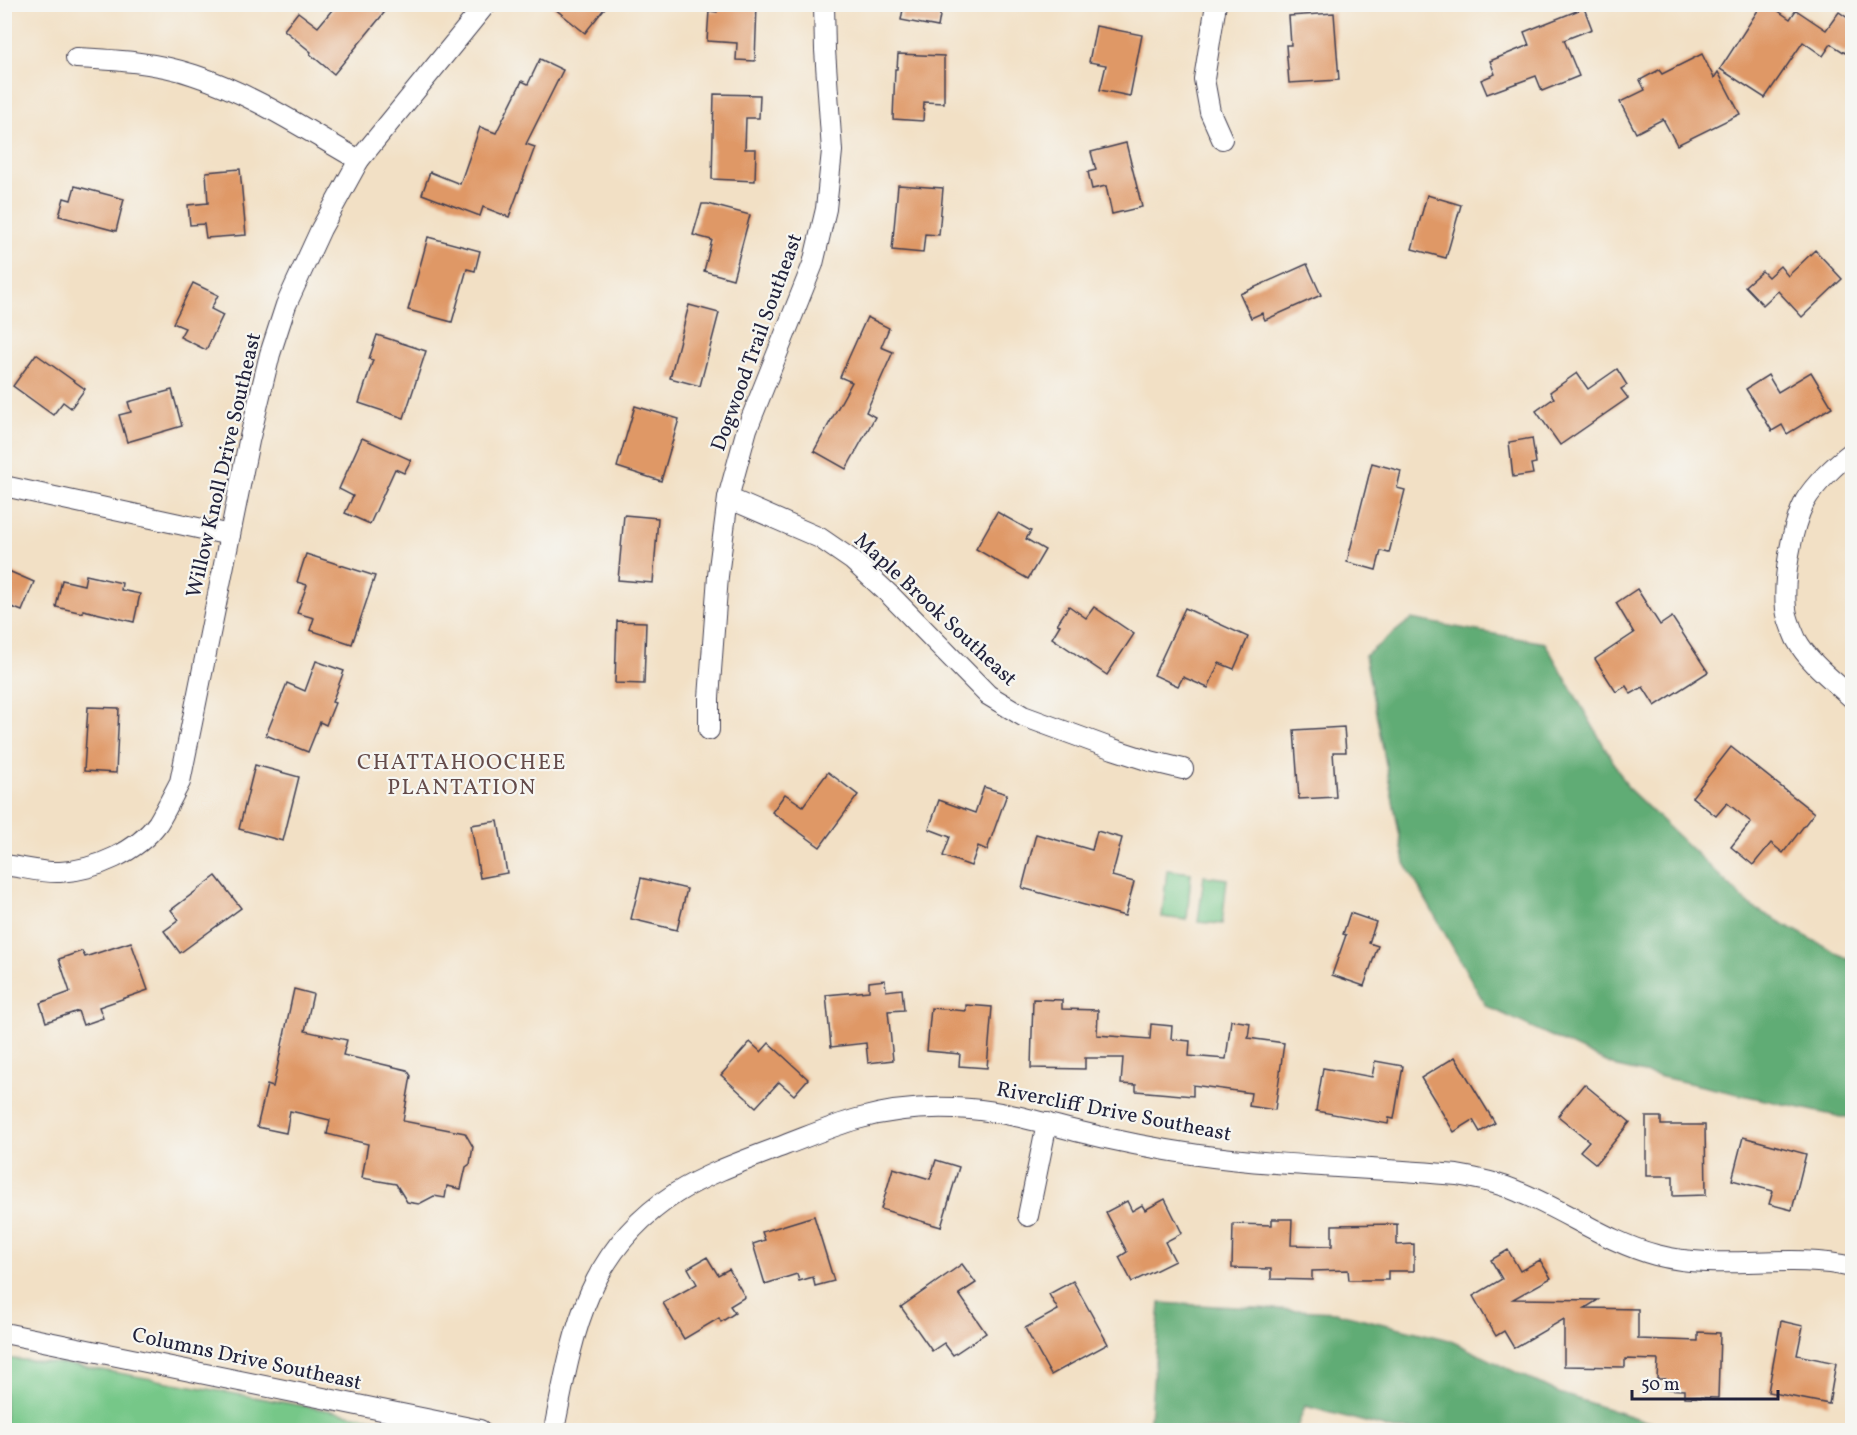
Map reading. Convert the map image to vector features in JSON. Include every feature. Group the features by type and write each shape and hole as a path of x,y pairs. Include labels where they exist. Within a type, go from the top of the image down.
{"street":[{"name":"Willow Knoll Drive Southeast","path":"4,865 59,873 101,864 124,852 157,824 180,782 254,421 270,354 286,305 321,229 358,160 486,4"},
{"name":"Dogwood Trail Southeast","path":"709,730 709,698 718,576 728,498 747,429 813,264 826,209 832,151 824,4"},
{"path":"1216,4 1204,79 1210,112 1222,139"},
{"path":"76,58 160,65 195,75 271,109 358,160"},
{"path":"1852,452 1824,478 1805,500 1789,553 1786,583 1786,610 1797,641 1808,657 1852,698"},
{"path":"4,486 230,535"},
{"name":"Maple Brook Southeast","path":"728,498 820,538 852,560 891,596 988,695 1023,716 1122,752 1184,769"},
{"name":"Rivercliff Drive Southeast","path":"554,1431 571,1344 592,1288 612,1254 628,1234 659,1205 709,1176 858,1118 880,1114 931,1108 993,1111 1124,1142 1200,1155 1429,1172 1478,1179 1520,1192 1611,1239 1659,1256 1707,1262 1818,1261 1852,1267"},
{"path":"1028,1216 1047,1123"},
{"name":"Columns Drive Southeast","path":"4,1333 480,1431"}],"green space":[{"path":"1411,619 1545,643 1629,789 1752,907 1852,961 1852,1117 1841,1117 1617,1067 1486,1006 1405,863 1365,656"},
{"path":"1167,870 1191,873 1187,920 1162,917"},
{"path":"1204,876 1227,879 1222,924 1198,922"},
{"path":"1160,1303 1335,1312 1449,1340 1559,1393 1673,1430 1395,1430 1305,1406 1296,1430 1149,1430"},
{"path":"4,1358 73,1365 439,1430 5,1430"}],"building":[{"path":"337,4 375,4 384,13 334,74 284,30 298,12 318,27"},
{"path":"549,4 608,4 585,33"},
{"path":"718,4 757,4 755,61 736,60 737,43 707,41 709,11 717,12"},
{"path":"904,4 942,4 938,27 901,20"},
{"path":"1762,4 1768,4 1790,19 1796,10 1826,30 1839,12 1852,21 1852,42 1845,53 1831,44 1823,56 1803,42 1765,98 1720,69"},
{"path":"1584,8 1592,29 1564,40 1579,76 1542,91 1536,76 1487,94 1481,80 1495,74 1490,61 1529,45 1524,32"},
{"path":"1334,13 1339,80 1289,83 1286,45 1291,45 1289,16"},
{"path":"1096,26 1142,35 1130,96 1100,90 1106,65 1089,62"},
{"path":"898,54 944,56 944,103 924,102 923,121 893,119 895,69 897,69"},
{"path":"1702,54 1714,78 1718,72 1740,114 1677,145 1663,119 1636,133 1620,102 1645,90 1640,80 1659,70 1662,74"},
{"path":"540,59 563,70 526,144 535,147 509,217 483,207 480,216 422,194 430,172 460,184 480,127 496,133 522,81 528,84"},
{"path":"714,94 760,95 759,118 746,118 745,149 756,149 755,181 712,179"},
{"path":"1126,143 1142,207 1112,214 1106,186 1092,189 1088,172 1096,170 1091,152"},
{"path":"240,169 246,235 206,238 204,224 190,225 188,205 208,203 206,172"},
{"path":"898,185 943,188 939,235 925,234 923,253 892,250"},
{"path":"75,186 124,199 116,231 59,216 64,198 71,200"},
{"path":"1427,195 1461,205 1446,258 1412,249"},
{"path":"702,204 750,215 733,279 704,271 712,240 693,235"},
{"path":"428,237 480,251 475,271 467,269 452,322 408,310"},
{"path":"1815,250 1842,279 1802,317 1778,291 1763,305 1745,286 1762,271 1768,277 1780,266 1788,276"},
{"path":"1307,264 1321,295 1265,320 1262,313 1251,318 1240,294"},
{"path":"193,283 218,295 211,309 223,315 206,350 180,337 185,328 173,323"},
{"path":"689,305 719,313 700,386 670,378"},
{"path":"867,317 889,328 881,347 893,352 866,412 875,417 846,469 814,451 852,382 840,377"},
{"path":"377,335 426,351 404,418 359,403 373,360 369,359"},
{"path":"36,354 85,389 71,408 63,402 53,415 13,386"},
{"path":"1617,369 1627,385 1621,389 1628,398 1560,445 1536,411 1554,398 1550,392 1577,373 1588,389"},
{"path":"1811,372 1832,407 1787,434 1782,425 1772,431 1746,389 1768,375 1778,392"},
{"path":"172,390 182,426 127,442 119,415 131,412 128,402"},
{"path":"635,406 679,419 661,481 617,467"},
{"path":"362,438 411,460 404,473 395,469 370,524 345,513 353,496 339,489"},
{"path":"1532,438 1536,463 1531,464 1533,474 1513,477 1509,442"},
{"path":"1372,463 1401,471 1397,488 1405,490 1389,553 1381,551 1376,570 1347,562"},
{"path":"997,512 1031,531 1026,539 1045,550 1028,579 976,549"},
{"path":"624,515 658,518 653,583 618,580"},
{"path":"306,554 375,576 352,644 310,630 314,618 297,613 307,585 297,582"},
{"path":"4,569 34,582 22,611 4,604"},
{"path":"86,575 122,583 121,590 140,594 134,622 83,610 83,613 56,607 62,580 84,585"},
{"path":"1637,589 1660,625 1672,617 1708,672 1655,706 1643,687 1631,694 1626,686 1616,692 1595,659 1634,633 1616,603"},
{"path":"1069,606 1086,618 1094,607 1134,634 1107,675 1052,638 1060,625 1057,624"},
{"path":"1185,608 1248,637 1234,669 1219,663 1208,688 1183,677 1178,686 1154,675"},
{"path":"617,621 646,622 644,684 615,683"},
{"path":"316,661 344,671 326,725 320,722 308,752 266,735 287,683 305,691"},
{"path":"88,707 119,708 116,773 84,771"},
{"path":"1344,727 1346,752 1333,752 1336,797 1299,799 1294,730"},
{"path":"1731,747 1814,813 1783,853 1771,843 1753,865 1731,847 1751,822 1727,803 1716,816 1692,797"},
{"path":"255,765 299,777 283,841 239,829"},
{"path":"828,772 858,795 820,847 772,812 785,794 803,806"},
{"path":"984,787 1007,794 987,850 978,846 971,866 943,856 950,837 929,829 939,800 975,813"},
{"path":"498,821 507,873 480,878 471,825"},
{"path":"1097,831 1122,838 1112,876 1134,882 1125,916 1022,888 1036,834 1092,850"},
{"path":"216,876 241,908 180,953 164,931 179,920 171,910"},
{"path":"641,878 687,889 677,930 631,919"},
{"path":"1350,913 1376,922 1369,943 1378,946 1364,986 1332,975 1346,935 1343,934"},
{"path":"131,942 148,990 99,1007 103,1018 83,1025 78,1011 46,1022 40,1003 70,992 59,959 82,951 85,957"},
{"path":"885,980 886,991 902,989 904,1010 888,1011 893,1060 868,1063 866,1043 831,1047 826,995 869,991 869,982"},
{"path":"294,989 313,994 305,1031 347,1040 343,1055 407,1070 411,1076 403,1121 465,1133 473,1147 461,1189 447,1186 445,1198 434,1196 419,1204 407,1202 396,1184 362,1178 368,1144 327,1134 330,1120 290,1111 286,1133 257,1127 267,1085 273,1087"},
{"path":"1033,999 1062,1000 1062,1009 1098,1010 1097,1035 1150,1039 1151,1024 1172,1026 1171,1039 1190,1041 1189,1056 1226,1059 1231,1020 1250,1023 1248,1038 1284,1043 1275,1110 1249,1106 1251,1093 1193,1085 1193,1096 1136,1091 1136,1085 1121,1084 1123,1058 1085,1058 1085,1069 1031,1068"},
{"path":"966,1005 992,1007 987,1068 959,1066 960,1054 927,1051 931,1008 966,1011"},
{"path":"750,1042 761,1052 769,1043 808,1079 794,1095 779,1082 756,1107 721,1075"},
{"path":"1455,1057 1495,1123 1480,1132 1473,1120 1454,1132 1421,1078"},
{"path":"1375,1061 1403,1066 1394,1119 1389,1118 1388,1124 1316,1111 1323,1068 1372,1077"},
{"path":"1584,1084 1630,1122 1596,1164 1580,1151 1589,1141 1558,1116"},
{"path":"1646,1117 1661,1117 1661,1125 1705,1125 1706,1195 1673,1196 1673,1176 1646,1176"},
{"path":"1743,1137 1806,1154 1792,1210 1769,1204 1773,1191 1732,1180"},
{"path":"936,1160 959,1167 941,1227 881,1209 893,1168 930,1179"},
{"path":"1165,1199 1182,1233 1165,1242 1175,1261 1132,1282 1119,1257 1127,1252 1106,1212 1127,1201 1132,1211 1142,1205 1145,1210"},
{"path":"814,1216 834,1281 815,1286 813,1277 799,1281 797,1274 765,1284 753,1244 765,1240 762,1232"},
{"path":"1272,1219 1292,1219 1291,1245 1332,1246 1332,1225 1397,1224 1397,1245 1414,1244 1414,1271 1388,1271 1388,1280 1349,1280 1348,1270 1312,1271 1312,1280 1271,1279 1271,1269 1232,1268 1233,1224 1272,1225"},
{"path":"1508,1250 1520,1271 1540,1260 1551,1278 1513,1299 1598,1300 1585,1308 1638,1309 1638,1339 1698,1341 1698,1332 1720,1333 1718,1398 1684,1397 1684,1390 1666,1389 1666,1379 1657,1379 1658,1360 1625,1359 1625,1367 1564,1366 1564,1319 1514,1348 1504,1331 1496,1336 1473,1296 1502,1279 1491,1260"},
{"path":"707,1257 718,1275 729,1269 745,1297 730,1306 735,1313 721,1322 719,1318 684,1339 663,1303 697,1284 688,1268"},
{"path":"962,1264 976,1283 959,1294 986,1333 953,1355 944,1343 932,1351 901,1307"},
{"path":"1073,1281 1108,1344 1051,1375 1025,1328 1058,1310 1049,1294"},
{"path":"1781,1321 1803,1326 1797,1355 1836,1363 1829,1404 1768,1392"}],"district":[{"name":"CHATTAHOOCHEE PLANTATION","path":"462,774"}]}
